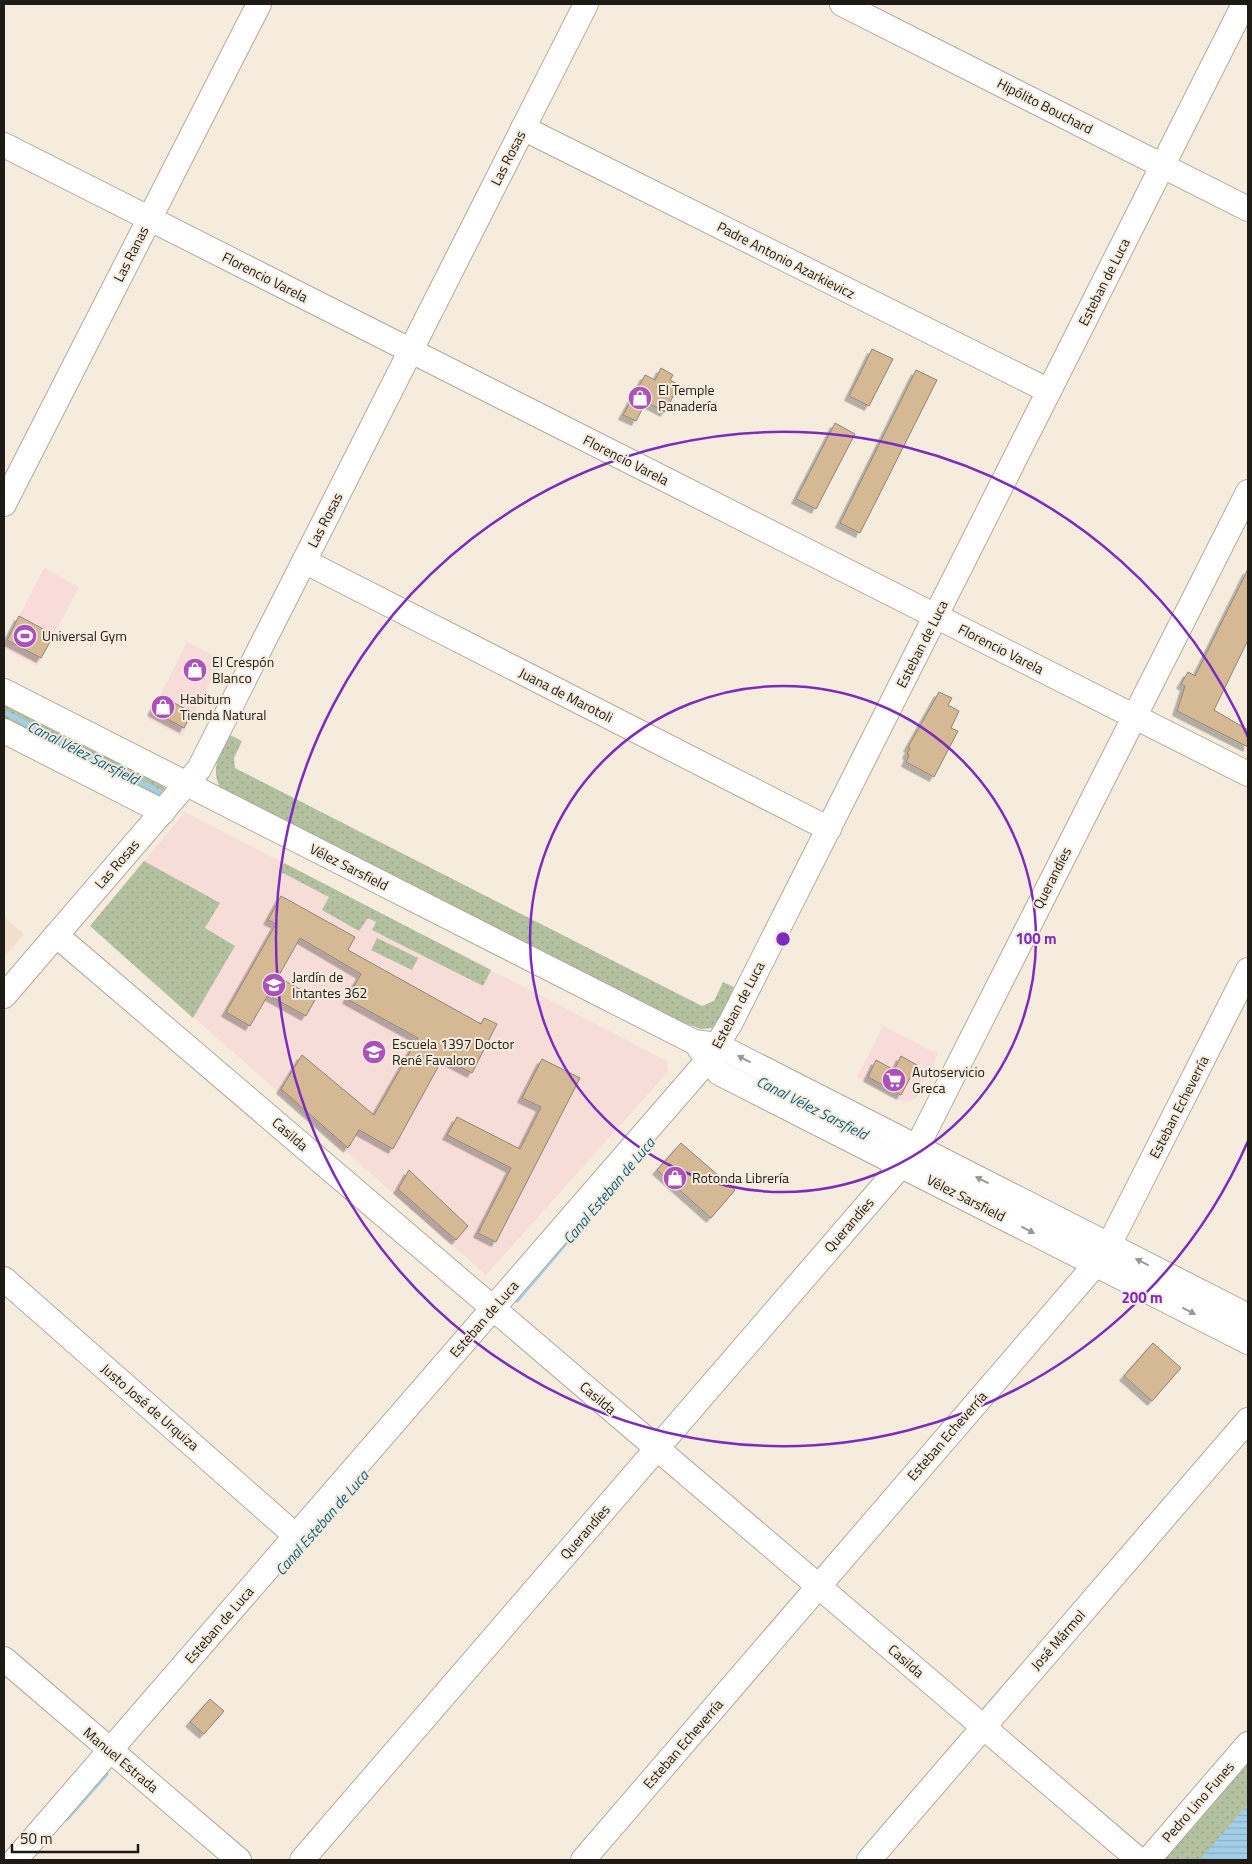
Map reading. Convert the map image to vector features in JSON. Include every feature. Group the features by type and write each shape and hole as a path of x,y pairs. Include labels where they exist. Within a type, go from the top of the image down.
{"street":[{"name":"Las Ranas","path":"4,504 259,4"},
{"name":"Las Rosas","path":"4,996 199,769 586,4"},
{"name":"Hipólito Bouchard","path":"842,4 1248,209"},
{"name":"Esteban de Luca","path":"15,1860 492,1310 706,1049 731,1022 1244,4"},
{"name":"Padre Antonio Azarkievicz","path":"523,128 1049,391"},
{"name":"Florencio Varela","path":"4,145 1248,774"},
{"name":"Querandíes","path":"302,1860 917,1147 1133,716 1248,492"},
{"name":"Juana de Marotoli","path":"304,561 829,829"},
{"name":"Vélez Sarsfield","path":"4,691 706,1049 917,1147 1102,1254 1248,1342"},
{"path":"4,731 163,812"},
{"name":"Casilda","path":"56,935 492,1310 657,1448 1139,1860"},
{"name":"Esteban Echeverría","path":"583,1860 1102,1254 1248,970"},
{"name":"Vélez Sarsfield","path":"706,1049 719,1072 901,1165 1248,1316"},
{"name":"Justo José de Urquiza","path":"4,1278 296,1536"},
{"name":"José Mármol","path":"869,1860 1248,1420"},
{"name":"Manuel Estrada","path":"4,1660 239,1860"},
{"name":"Pedro Lino Funes","path":"1148,1860 1248,1744"}],"shaded area":[{"path":"44,568 79,587 37,666 4,648 4,646"},
{"path":"187,642 222,660 182,737 148,719"},
{"path":"185,812 667,1061 668,1072 486,1275 90,926"},
{"path":"4,917 24,934 7,954 4,951"},
{"path":"883,1026 938,1054 915,1099 904,1102 857,1077"}],"green space":[{"path":"4,702 161,783 166,790 163,799 4,726"},
{"path":"230,735 242,741 234,758 235,768 702,1006 714,1001 723,982 734,987 719,1020 712,1028 701,1029 684,1023 220,788 216,767"},
{"path":"144,861 220,903 205,928 235,946 193,1018 90,926"},
{"path":"284,863 491,970 483,986 372,930 376,922 368,918 359,931 322,910 329,897 279,871"},
{"path":"377,938 418,958 412,970 371,950"},
{"path":"1248,1744 1248,1860 1148,1860"}],"water":[{"path":"1248,1804 1248,1860 1200,1860"}],"building":[{"path":"872,349 893,359 869,406 849,396"},
{"path":"661,368 673,375 670,380 679,385 665,412 646,402 636,421 623,415 645,375 655,380"},
{"path":"916,370 937,380 860,533 840,523"},
{"path":"835,423 855,434 816,509 796,499"},
{"path":"1248,569 1248,640 1214,710 1248,730 1248,747 1177,711 1185,686 1181,684 1188,672 1195,676"},
{"path":"19,616 54,635 41,658 7,640"},
{"path":"939,692 952,698 948,705 959,711 951,728 958,731 934,777 906,762 910,748 908,747"},
{"path":"160,696 192,712 184,728 152,711"},
{"path":"281,896 355,937 348,950 481,1024 484,1018 497,1024 472,1073 443,1058 393,1149 359,1130 348,1148 281,1089 302,1055 374,1115 418,1038 347,999 361,974 300,938 278,977 316,998 306,1016 268,995 250,1026 226,1012 276,924 268,920"},
{"path":"901,1056 917,1065 901,1095 868,1077 876,1060 894,1070"},
{"path":"542,1059 580,1078 496,1242 478,1233 511,1168 447,1135 457,1117 520,1149 541,1107 522,1098"},
{"path":"681,1143 735,1190 711,1218 657,1170"},
{"path":"409,1170 468,1226 456,1240 398,1189"},
{"path":"1153,1343 1181,1368 1152,1401 1124,1376"},
{"path":"210,1699 224,1711 204,1734 190,1722"}],"waterway":[{"name":"Canal Vélez Sarsfield","path":"4,712 163,794"},
{"name":"Canal Esteban de Luca","path":"517,1300 567,1241"},
{"name":"Canal Esteban de Luca","path":"66,1819 106,1774"}],"place":[{"name":"El Temple Panadería","path":"640,398"},
{"name":"Universal Gym","path":"25,636"},
{"name":"El Crespón Blanco","path":"195,670"},
{"name":"Habitum Tienda Natural","path":"163,707"},
{"name":"Jardín de Intantes 362","path":"274,985"},
{"name":"Escuela 1397 Doctor René Favaloro","path":"374,1052"},
{"name":"Autoservicio Greca","path":"894,1080"},
{"name":"Rotonda Librería","path":"675,1178"}]}
